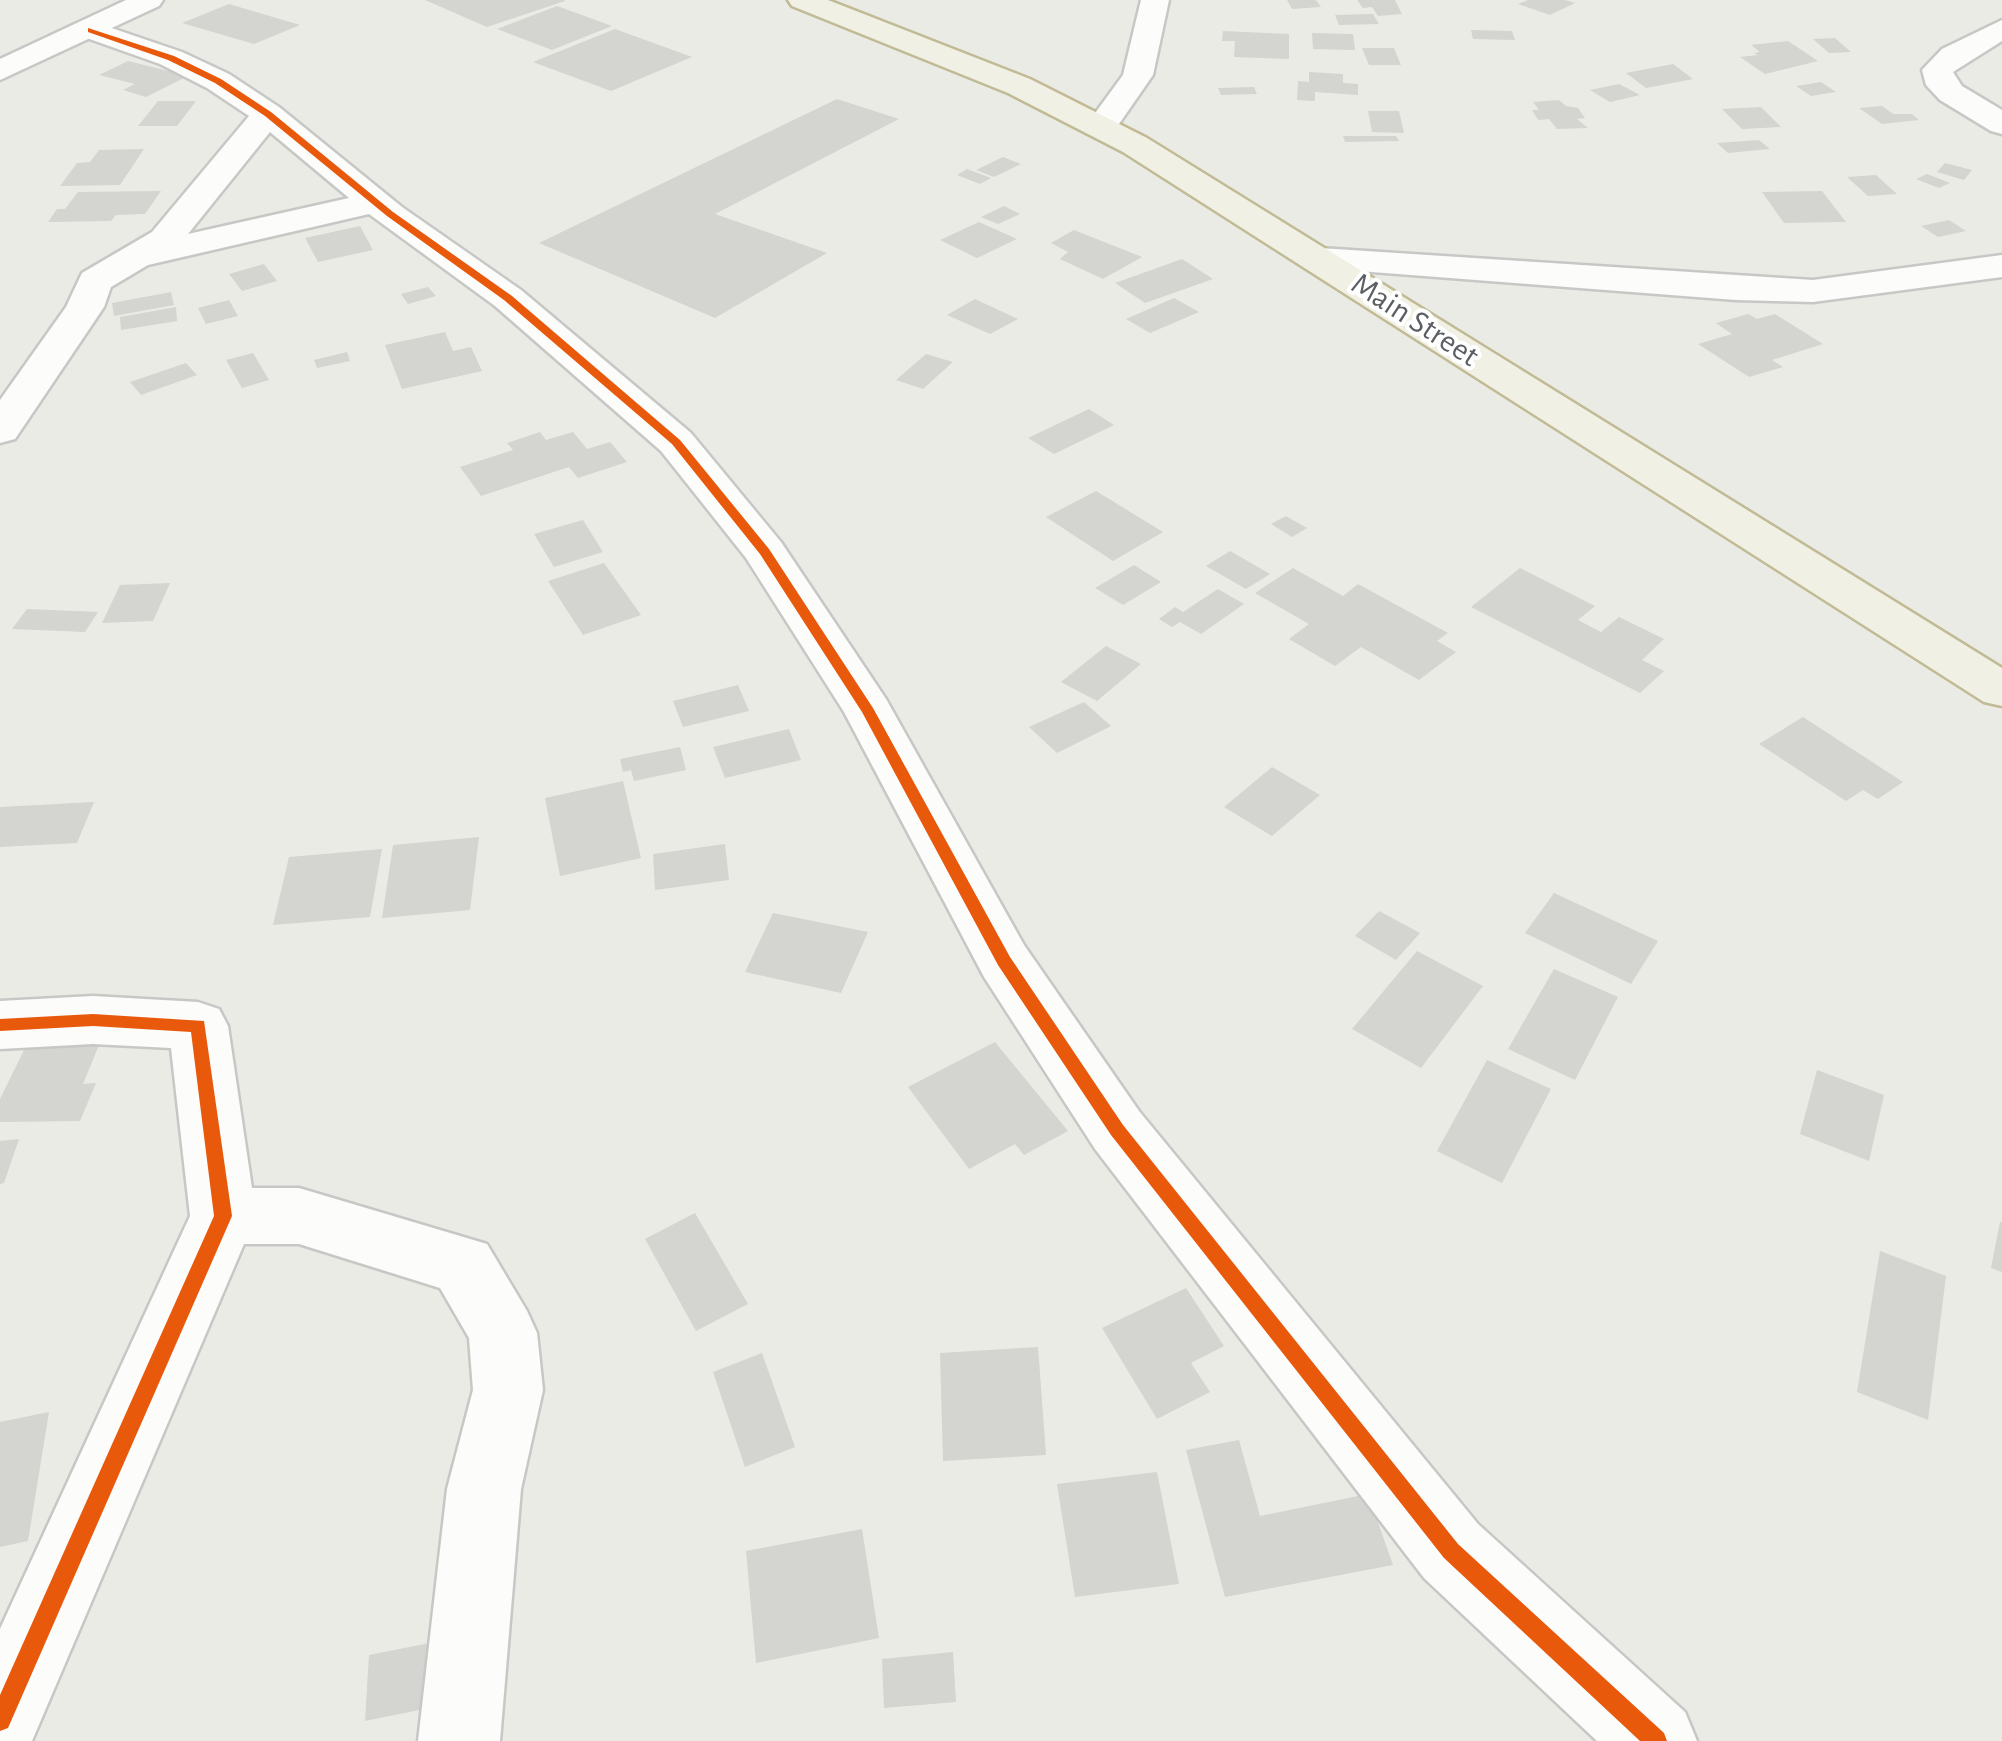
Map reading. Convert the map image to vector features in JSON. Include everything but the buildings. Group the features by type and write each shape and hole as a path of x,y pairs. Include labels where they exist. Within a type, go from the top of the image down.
{"highway":[{"name":"Main Street","path":"802,0 1019,86 1101,127 1320,259 2002,690"}],"street":[{"path":"0,71 149,0"},
{"path":"1101,127 1138,75 1155,0"},
{"path":"1990,0 2002,4"},
{"path":"91,30 171,58 268,114 376,202 508,298 676,442 765,552 868,711 1004,961 1118,1130 1452,1551 1656,1741"},
{"path":"2002,30 1953,55 1938,70 1942,84 1951,93 2002,124"},
{"path":"0,430 85,307 95,281 166,240 268,114"},
{"path":"128,259 376,202"},
{"path":"1320,259 1736,289 1813,290 2002,266"},
{"path":"0,1025 93,1020 198,1026 223,1216 0,1720"},
{"path":"223,1216 299,1216 463,1265 503,1333 508,1390 484,1489 459,1741"}],"cycle path":[{"path":"91,30 171,58 218,81 268,114 390,214 508,298 676,442 765,552 868,711 1004,961 1117,1130 1451,1551 1656,1741"},
{"path":"0,1025 93,1020 198,1026 223,1216 0,1720"}]}
